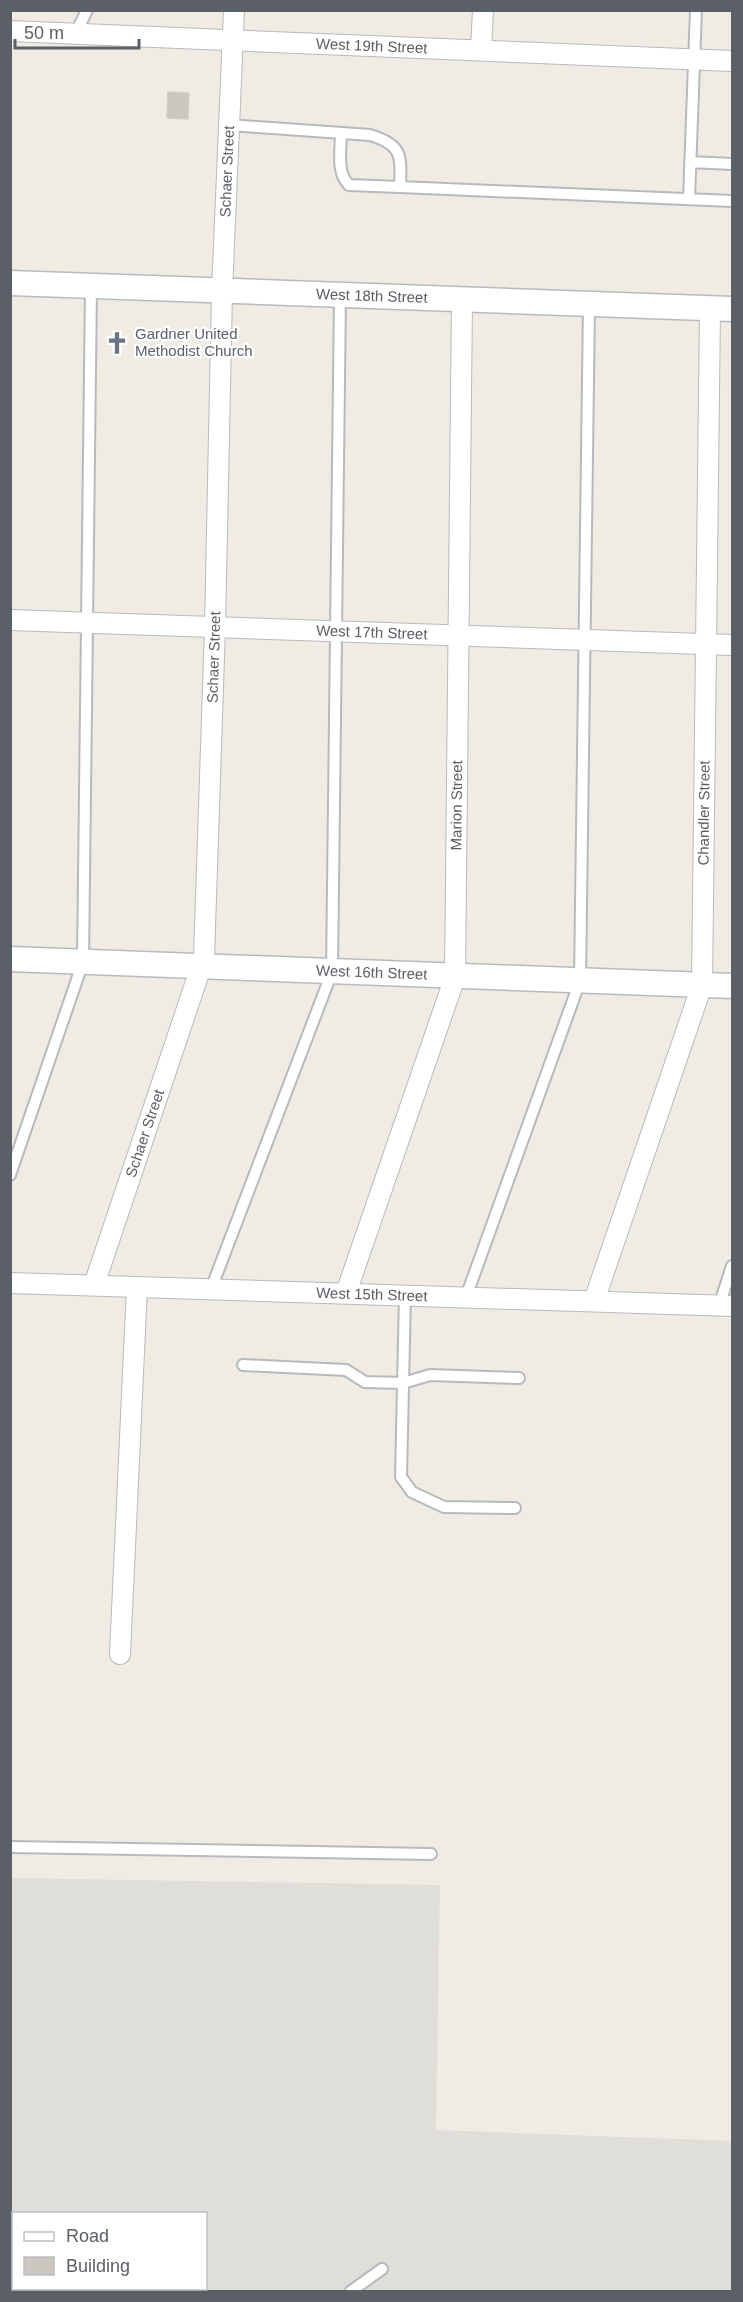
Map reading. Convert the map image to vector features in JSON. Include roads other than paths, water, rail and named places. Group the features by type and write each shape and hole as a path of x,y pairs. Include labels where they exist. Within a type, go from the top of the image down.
{"street":[{"name":"Schaer Street","path":"94,1286 201,966 204,951 215,627 222,291 234,10"},
{"path":"481,50 483,10"},
{"name":"West 19th Street","path":"10,31 732,61"},
{"name":"West 18th Street","path":"10,283 721,309"},
{"name":"Marion Street","path":"346,1293 455,977 462,299"},
{"name":"Chandler Street","path":"594,1301 702,985 706,644 721,309"},
{"name":"West 17th Street","path":"10,620 732,645"},
{"name":"West 16th Street","path":"10,958 732,986"},
{"name":"West 15th Street","path":"10,1283 726,1306"},
{"path":"120,1654 137,1287"}],"lane":[{"path":"76,33 87,10"},
{"path":"689,199 696,10"},
{"path":"230,125 370,135 393,144 401,165 400,187"},
{"path":"340,133 341,172 343,179 349,185 732,201"},
{"path":"690,162 732,164"},
{"path":"10,1175 83,962 91,286"},
{"path":"211,1289 332,972 340,295"},
{"path":"466,1297 580,981 589,304"},
{"path":"726,1306 732,1266"},
{"path":"405,1295 401,1476 412,1492 444,1507 515,1508"},
{"path":"243,1365 346,1370 365,1382 403,1383 430,1376 519,1378"},
{"path":"10,1847 431,1854"},
{"path":"350,2292 382,2269"}],"place":[{"name":"Gardner United Methodist Church","path":"117,343"}]}
